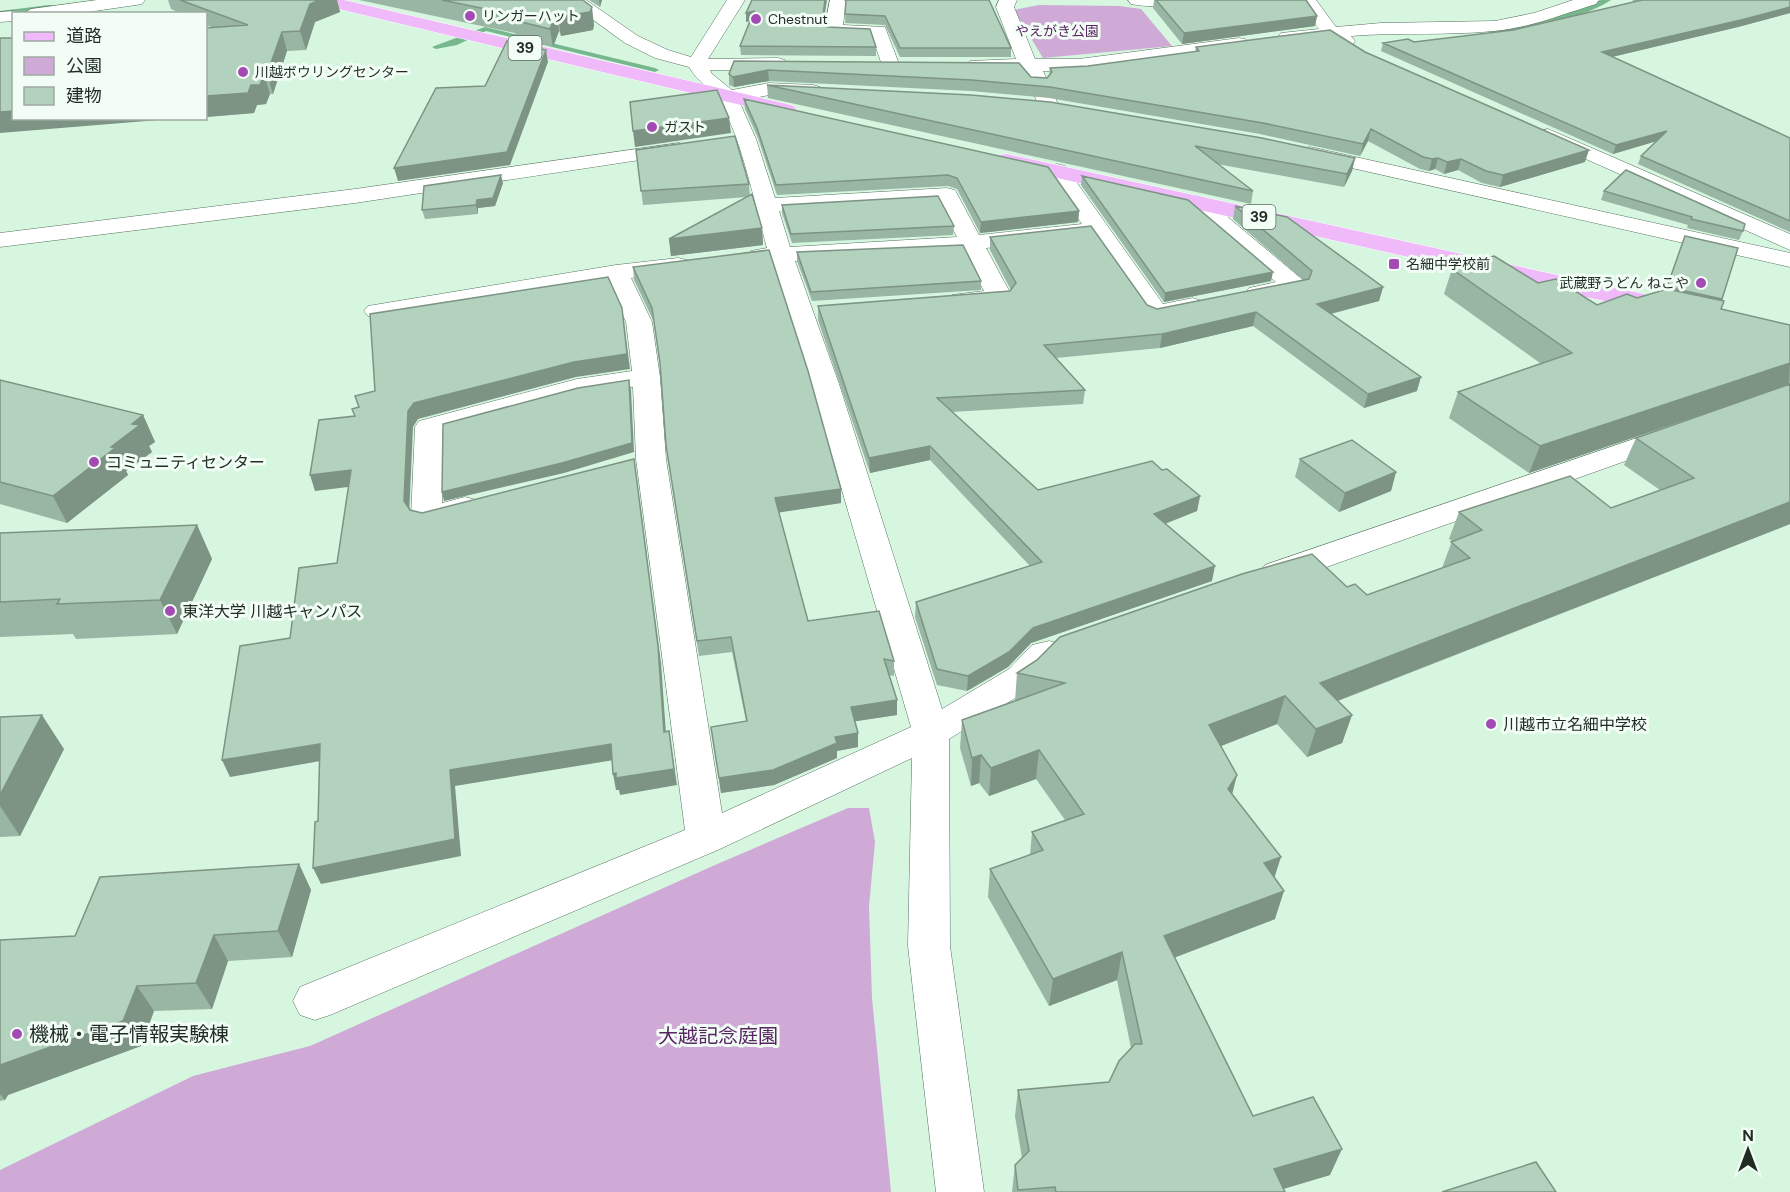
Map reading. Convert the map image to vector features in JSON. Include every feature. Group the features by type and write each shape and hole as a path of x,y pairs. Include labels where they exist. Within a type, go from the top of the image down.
{"main road":[{"name":"39","path":"322,0 808,115"},
{"name":"39","path":"989,155 1685,311"}],"street":[{"path":"46,12 136,0"},
{"path":"575,0 610,26 658,54 696,63 798,64"},
{"path":"696,63 736,0"},
{"path":"1008,0 1005,7 1049,106"},
{"path":"1137,0 1173,0"},
{"path":"1307,0 1330,31 1363,51"},
{"path":"959,65 1032,70 1330,31 1495,26 1538,17 1590,0"},
{"path":"837,2 833,30 879,31 890,64"},
{"path":"696,63 704,77 728,97 735,141 766,205 780,253 811,310 825,384 931,733 929,946 960,1192"},
{"path":"867,64 913,64"},
{"path":"728,97 769,89 828,92"},
{"path":"1027,104 1073,110"},
{"path":"1528,126 1790,243"},
{"path":"0,240 355,196 699,146"},
{"path":"1294,150 1790,260"},
{"path":"1057,171 1156,313 1295,286 1197,203"},
{"path":"766,205 947,195 1000,298 934,302"},
{"path":"733,259 780,253 972,243 1099,229"},
{"path":"377,311 616,272 698,263"},
{"path":"616,272 639,322 646,376 640,463 706,838"},
{"path":"494,501 426,516 429,427 577,387 646,376"},
{"path":"1247,583 1700,426"},
{"path":"315,1001 706,838 931,733 1021,678 1044,654 1078,642"}],"green space":[{"name":"やえがき公園","path":"1039,5 1119,6 1141,9 1172,46 1043,58 1014,10"},
{"name":"大越記念庭園","path":"848,808 869,808 875,842 869,906 872,998 891,1192 0,1192 0,1170 193,1076 310,1046"}],"building":[{"path":"180,0 319,0 310,4 300,31 282,32 267,74 264,74 260,85 251,85 248,93 207,96 207,28 248,25"},
{"path":"442,0 583,0 592,7 590,12 558,17 556,13 550,29 513,20 515,15"},
{"path":"752,0 825,0 822,22 827,27 870,29 876,47 740,46 754,11 746,13"},
{"path":"846,0 989,0 1011,48 900,48 885,16 845,14"},
{"path":"1156,0 1306,0 1317,16 1184,33"},
{"path":"1642,0 1790,0 1790,7 1602,52 1790,138 1790,221 1641,156 1667,131 1616,145 1383,43 1408,39 1414,42 1513,30"},
{"path":"1330,30 1365,52 1589,150 1503,175 1486,171 1461,159 1447,162 1438,158 1423,157 1371,129 1363,144 1263,123 1050,87 972,80 768,70 733,77 729,74 734,61 1019,63 1031,77 1047,78 1052,72 1050,68 1088,66 1199,51 1196,47"},
{"path":"0,38 12,38 12,111 0,112"},
{"path":"507,41 546,50 507,152 394,168 436,88 485,86"},
{"path":"767,85 971,95 1050,102 1262,138 1355,158 1347,174 1195,146 1253,191"},
{"path":"717,90 729,118 633,131 630,102"},
{"path":"744,99 1048,167 1079,211 981,222 957,178 948,175 776,185 757,128"},
{"path":"735,136 749,184 641,191 636,150"},
{"path":"1626,170 1745,224 1743,231 1691,219 1692,217 1604,191"},
{"path":"501,175 493,198 477,200 476,205 422,210 424,186"},
{"path":"1082,176 1188,200 1273,272 1165,293"},
{"path":"752,194 762,228 669,239"},
{"path":"938,196 954,226 791,234 782,205"},
{"path":"1235,206 1287,217 1383,287 1317,304 1421,377 1368,394 1256,312 1162,334 1044,345 1085,390 937,398 1038,490 1152,461 1162,470 1167,469 1200,496 1154,514 1215,566 1033,628 1009,652 968,676 937,669 916,602 1042,562 930,446 869,458 818,306 1010,291 1016,283 990,237 1091,226 1147,305 1157,309 1309,279 1312,271"},
{"path":"1685,236 1738,248 1722,299 1667,287"},
{"path":"963,245 981,281 811,292 797,252"},
{"path":"769,250 808,371 841,489 775,498 808,621 879,611 894,661 884,659 897,700 851,707 858,733 835,737 837,743 773,770 719,778 711,727 747,721 731,637 697,641 666,445 660,363 652,308 633,267"},
{"path":"1494,256 1538,283 1556,279 1597,305 1627,294 1637,298 1667,289 1724,301 1721,309 1790,325 1790,363 1540,446 1458,392 1572,353 1452,269"},
{"path":"608,277 622,308 627,354 574,362 414,403 408,411 404,501 410,510 422,513 634,459 658,646 664,732 669,731 674,769 616,778 616,773 613,774 611,744 450,770 455,839 313,868 315,822 318,821 320,744 222,760 240,646 290,638 299,568 337,563 351,470 310,475 319,420 355,416 352,409 359,407 355,396 375,391 370,314"},
{"name":"コミュニティセンター","path":"0,380 143,415 132,424 140,425 111,447 115,448 53,496 0,482"},
{"path":"629,380 632,443 562,463 442,492 443,424 578,388"},
{"path":"1790,384 1790,502 1320,683 1352,715 1316,729 1285,696 1209,725 1237,775 1228,789 1281,857 1264,863 1284,891 1164,936 1253,1116 1313,1097 1342,1149 1274,1169 1285,1192 1056,1192 1055,1187 1018,1190 1015,1165 1029,1151 1018,1090 1109,1082 1119,1061 1135,1044 1142,1044 1122,952 1053,979 990,869 1043,850 1032,832 1084,814 1039,750 991,768 981,755 972,758 962,720 1065,683 1017,673 1037,660 1060,637 1242,574 1312,554 1347,587 1355,584 1367,595 1470,558 1451,542 1482,530 1459,512 1570,476 1611,508 1694,478 1636,438"},
{"path":"1352,440 1396,472 1345,493 1300,459"},
{"path":"197,525 160,600 57,604 60,599 0,602 0,533"},
{"path":"42,715 0,795 0,717"},
{"path":"299,864 278,931 214,935 196,983 137,986 123,1021 0,1065 0,940 75,936 100,877"},
{"path":"1536,1162 1556,1192 1442,1192"}],"waterway":[{"path":"1493,31 1551,20 1607,0"},
{"path":"0,13 49,7"},
{"path":"436,47 454,43 485,29 655,70"}],"place":[{"name":"リンガーハット","path":"470,16"},
{"name":"Chestnut","path":"756,19"},
{"name":"川越ボウリングセンター","path":"243,72"},
{"name":"ガスト","path":"652,127"},
{"name":"名細中学校前","path":"1394,264"},
{"name":"武蔵野うどん ねこや","path":"1701,283"},
{"name":"コミュニティセンター","path":"94,462"},
{"name":"東洋大学 川越キャンパス","path":"170,611"},
{"name":"川越市立名細中学校","path":"1491,724"},
{"name":"機械・電子情報実験棟","path":"17,1034"}]}
